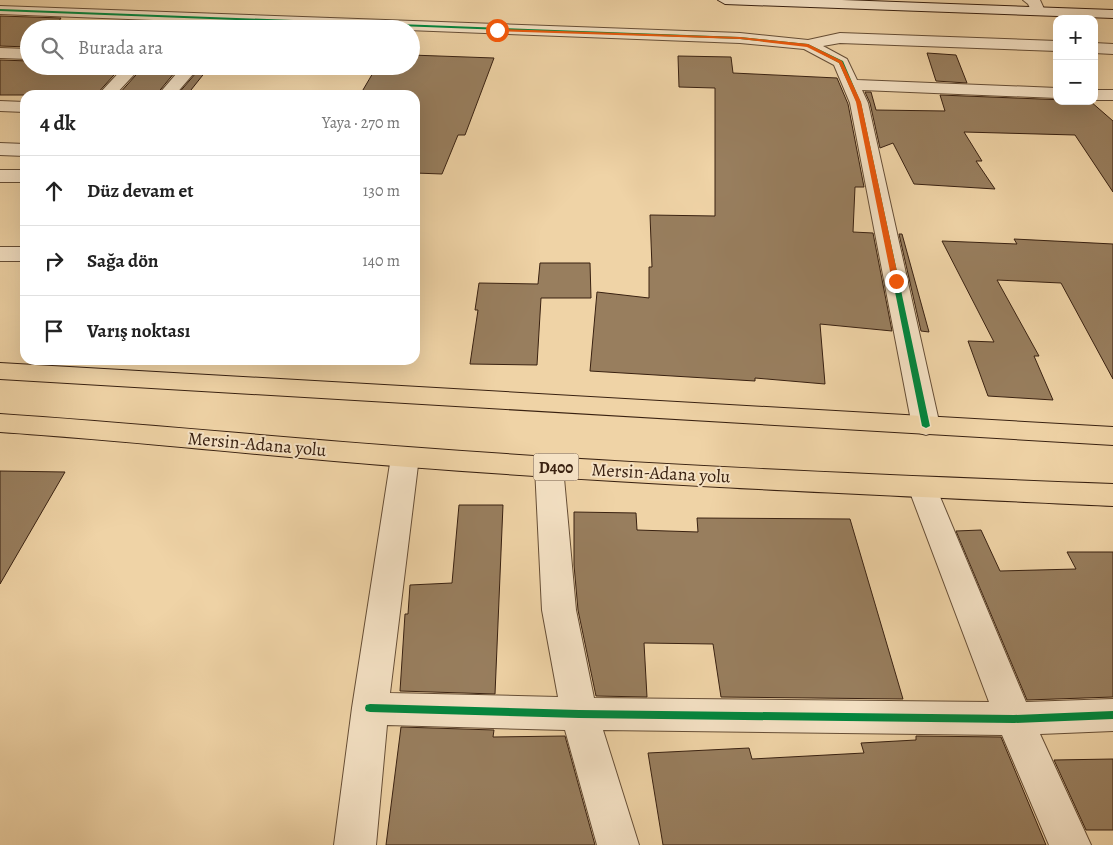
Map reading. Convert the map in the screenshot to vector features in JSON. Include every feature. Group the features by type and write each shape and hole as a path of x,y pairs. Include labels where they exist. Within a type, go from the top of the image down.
{"highway":[{"path":"0,371 1113,436"},
{"name":"Mersin-Adana yolu","path":"0,424 106,430 405,457 549,467 1113,495"}],"street":[{"path":"725,0 1034,6 1113,14"},
{"path":"831,0 900,3"},
{"path":"0,10 149,20"},
{"path":"420,30 740,38 808,45 840,38 1053,46"},
{"path":"808,45 841,62 859,102 926,426"},
{"path":"1098,48 1113,49"},
{"path":"0,53 20,54"},
{"path":"111,90 125,75"},
{"path":"170,90 184,75"},
{"path":"851,85 1053,93"},
{"path":"1098,95 1113,95"},
{"path":"0,106 20,107"},
{"path":"0,149 20,150"},
{"path":"0,176 20,176"},
{"path":"0,254 20,254"},
{"path":"355,845 370,708 405,457"},
{"path":"549,467 559,610 579,714 618,845"},
{"path":"923,487 1014,720 1070,845"},
{"path":"370,708 579,714 1014,720 1113,715"}],"building":[{"path":"0,16 61,18 60,20 20,20 20,47 0,46"},
{"path":"927,53 956,55 967,83 936,81"},
{"path":"420,55 494,58 465,135 458,135 442,174 420,173 420,90 363,90 372,75 420,75"},
{"path":"678,56 731,57 733,73 837,78 848,104 864,187 855,187 853,232 873,233 892,331 820,324 825,384 755,378 755,381 590,371 597,292 649,298 649,267 652,267 650,215 715,216 715,88 679,87"},
{"path":"0,60 20,61 20,75 114,75 100,90 20,90 20,95 0,95"},
{"path":"136,75 173,75 160,90 122,90"},
{"path":"194,75 203,75 191,90 181,90"},
{"path":"865,92 871,92 876,110 945,111 940,95 1053,100 1053,105 1095,105 1113,121 1113,192 1075,135 964,132 982,161 976,161 995,189 914,184 893,143 880,148 870,103"},
{"path":"899,234 902,234 929,332 921,331"},
{"path":"1014,239 1113,244 1113,379 1061,283 997,280 1039,356 1034,356 1053,400 988,396 968,341 994,342 942,241 1017,244"},
{"path":"540,263 590,263 591,298 541,298 537,365 470,364 478,310 475,310 479,283 538,284"},
{"path":"0,471 65,472 0,584"},
{"path":"459,505 503,505 495,694 400,691 405,614 408,614 410,585 452,583"},
{"path":"574,512 636,513 637,530 698,532 697,518 850,519 903,699 721,697 713,644 644,643 647,697 596,696 578,610 574,565"},
{"path":"981,530 1000,571 1076,569 1067,552 1113,552 1113,697 1027,700 956,531"},
{"path":"401,727 494,730 493,737 565,736 595,845 386,845"},
{"path":"916,736 1001,737 1046,845 663,845 648,753 749,748 752,759 864,753 861,743 916,740"},
{"path":"1113,759 1113,830 1086,830 1054,760"}],"cycle path":[{"path":"0,10 264,20"},
{"path":"420,26 740,38 808,45 841,62 859,103 926,426"},
{"path":"370,708 579,714 1014,719 1113,715"}],"route":[{"path":"497,30 740,38 808,45 841,62 859,102 896,281"}]}
